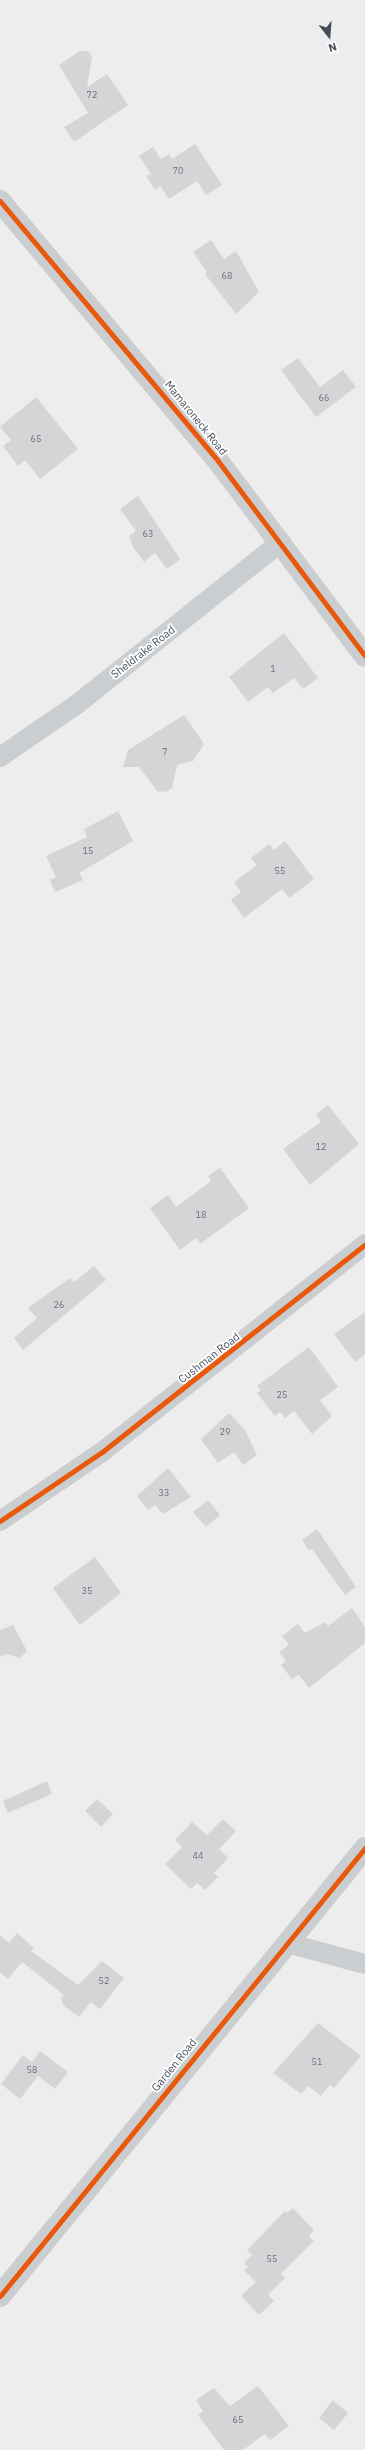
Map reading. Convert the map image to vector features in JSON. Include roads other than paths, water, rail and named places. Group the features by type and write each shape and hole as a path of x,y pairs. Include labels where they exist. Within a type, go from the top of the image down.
{"street":[{"name":"Mamaroneck Road","path":"0,201 99,316 281,542 365,656"},
{"name":"Sheldrake Road","path":"0,756 76,705 281,542"},
{"name":"Cushman Road","path":"0,1521 115,1443 365,1244"},
{"name":"Garden Road","path":"0,2296 365,1848"},
{"path":"287,1943 365,1964"}]}
